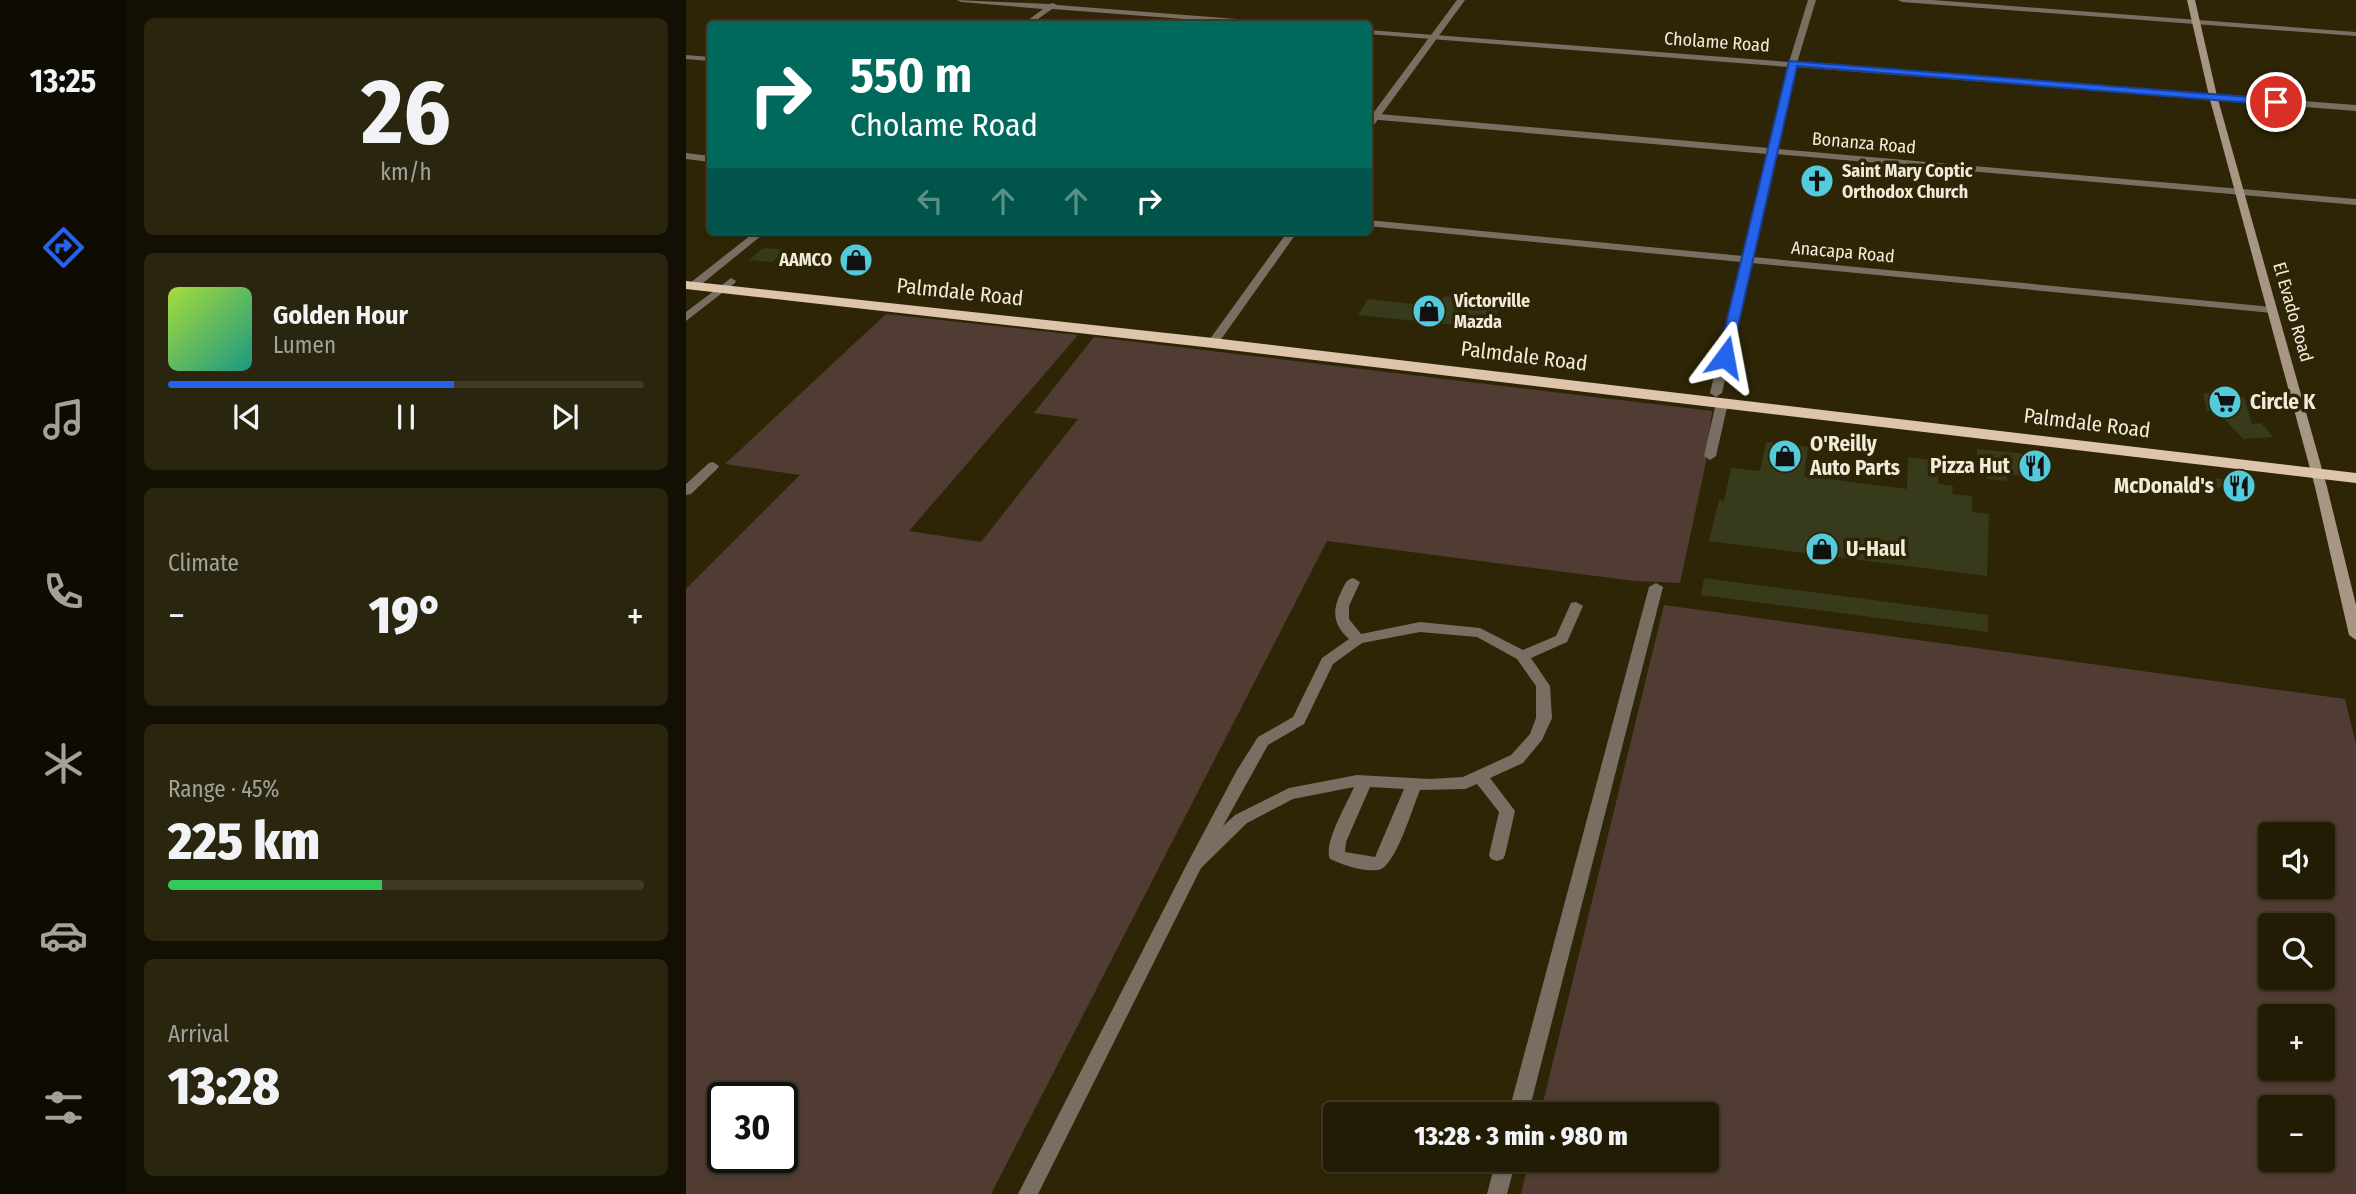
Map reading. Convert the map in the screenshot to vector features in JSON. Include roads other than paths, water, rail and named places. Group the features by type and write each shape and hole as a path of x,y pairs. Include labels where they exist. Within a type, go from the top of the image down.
{"highway":[{"name":"Palmdale Road","path":"692,281 1216,339 2315,468 2356,478"},
{"name":"Palmdale Road","path":"2315,468 2356,466"}],"main road":[{"name":"El Evado Road","path":"2191,0 2213,96 2315,468 2356,635"}],"street":[{"path":"961,0 1234,21"},
{"path":"1031,21 1059,0"},
{"path":"1372,117 1461,0"},
{"path":"1710,456 1747,261 1793,63 1812,0"},
{"path":"1902,0 2356,34"},
{"name":"Cholame Road","path":"1372,32 2356,108"},
{"path":"686,57 707,59"},
{"name":"Bonanza Road","path":"1372,117 2356,202"},
{"path":"686,156 707,159"},
{"name":"Anacapa Road","path":"1372,223 2272,310"},
{"path":"692,281 756,235"},
{"path":"1216,339 1290,235"},
{"path":"686,318 727,285"},
{"path":"686,491 713,466"},
{"path":"1353,582 1340,615 1344,627 1358,639"},
{"path":"1521,1102 1656,587"},
{"path":"1522,656 1562,639 1567,633 1576,606"},
{"path":"1028,1194 1195,864 1263,741 1300,719 1327,661 1358,639 1420,627 1472,632 1480,633 1522,656 1543,686 1544,719 1537,736 1517,759 1465,783 1414,785 1365,781 1289,794 1241,819 1195,864"},
{"path":"1480,777 1507,811 1497,855"},
{"path":"1365,781 1338,842 1336,855 1350,860 1378,863 1384,859 1414,785"},
{"path":"1497,1194 1503,1172"}],"place":[{"name":"Saint Mary Coptic Orthodox Church","path":"1817,181"},
{"name":"AAMCO","path":"856,260"},
{"name":"Victorville Mazda","path":"1429,311"},
{"name":"Circle K","path":"2225,402"},
{"name":"O'Reilly Auto Parts","path":"1785,456"},
{"name":"Pizza Hut","path":"2035,466"},
{"name":"McDonald's","path":"2239,486"},
{"name":"U-Haul","path":"1822,549"}]}
